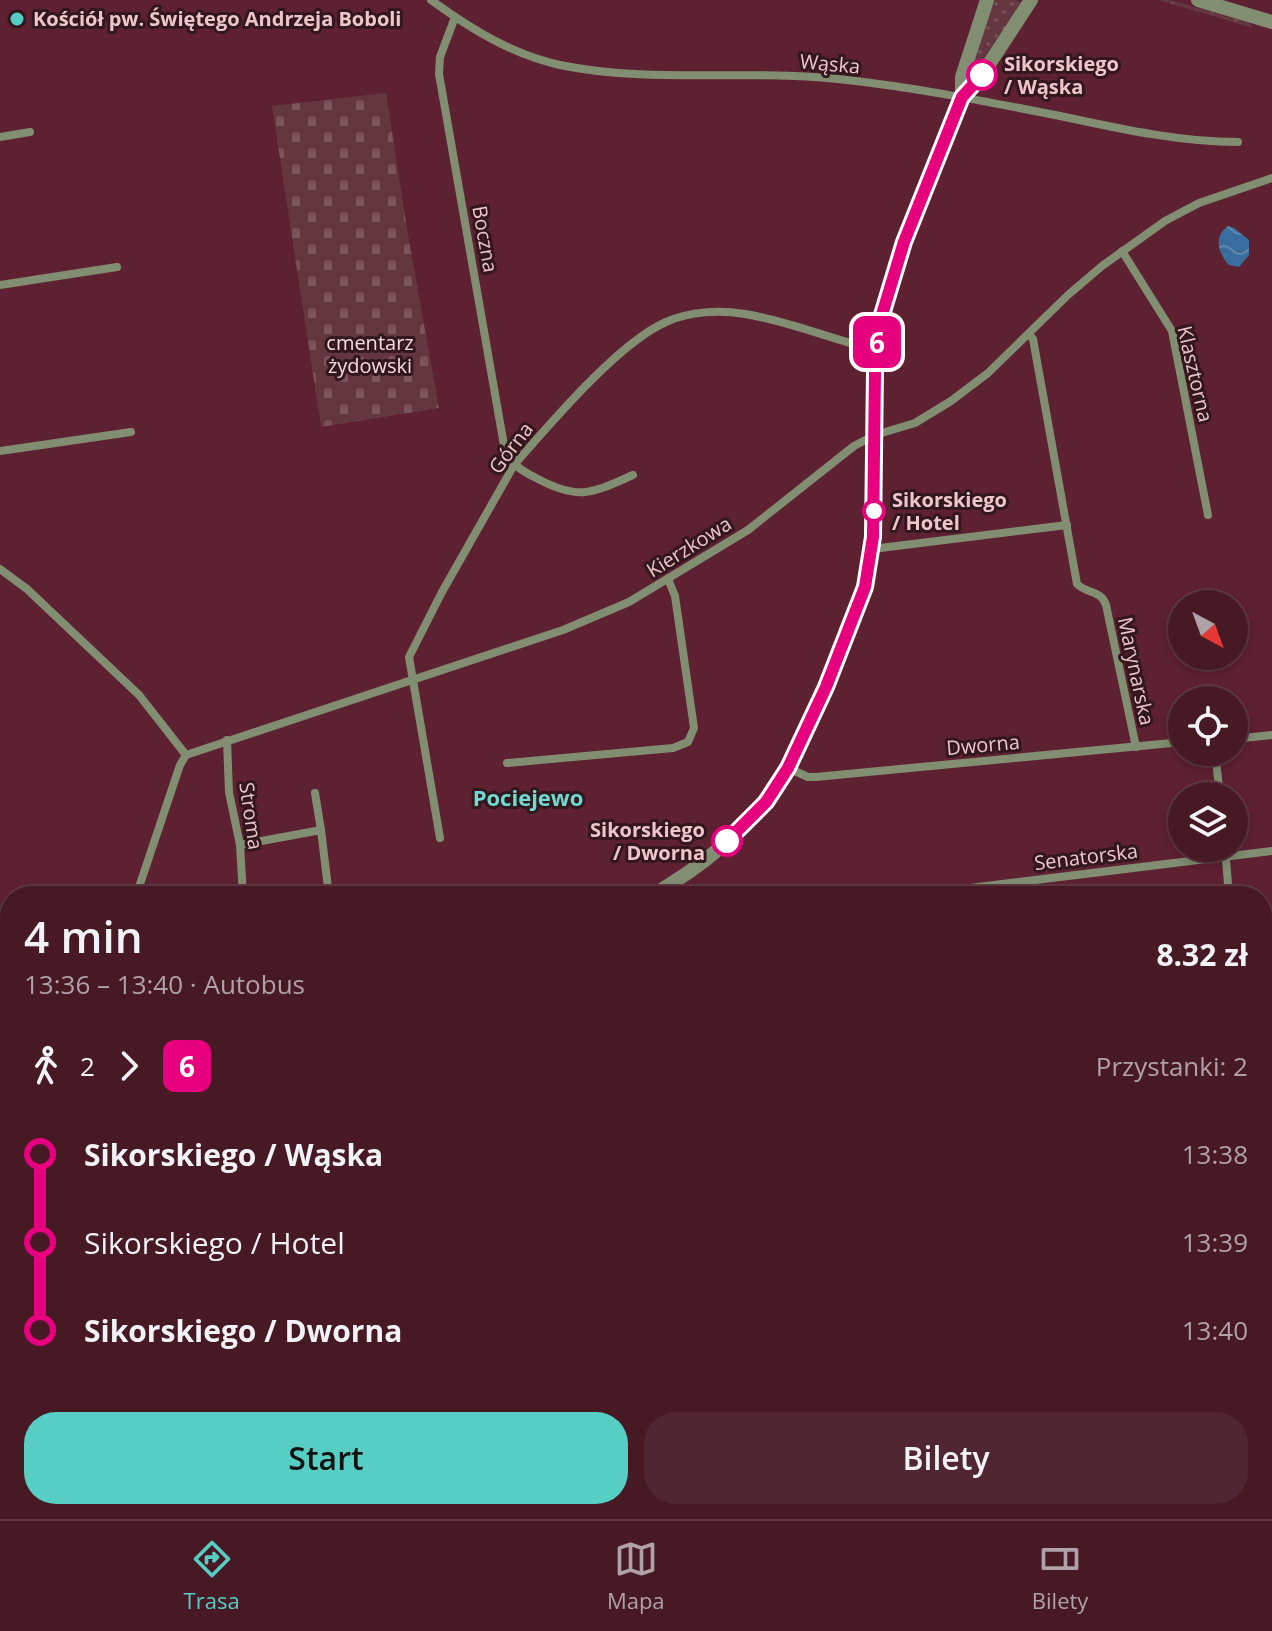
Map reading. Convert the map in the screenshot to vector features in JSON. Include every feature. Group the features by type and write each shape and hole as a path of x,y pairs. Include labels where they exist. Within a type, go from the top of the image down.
{"street":[{"name":"Wąska","path":"431,0 511,49 558,64 597,71 659,76 826,78 962,97 1142,132 1238,142"},
{"path":"962,97 962,77 987,0"},
{"path":"666,886 706,860 766,802 788,768 826,687 861,599 872,549 876,350 890,281 962,97 982,75 1031,0"},
{"path":"1198,0 1230,5 1272,22"},
{"name":"Boczna","path":"455,17 440,57 439,74 503,445 514,465"},
{"path":"0,137 30,132"},
{"name":"Kierzkowa","path":"186,755 597,617 629,602 748,530 832,461 875,435 915,423 932,414 988,373 1068,295 1122,251 1188,208 1272,178"},
{"name":"Klasztorna","path":"1122,251 1172,331 1208,515"},
{"path":"0,285 117,267"},
{"name":"Górna","path":"440,838 409,662 412,647 514,465 625,349 650,330 676,318 707,312 749,315 876,350"},
{"name":"Marynarska","path":"1029,334 1033,339 1077,584 1098,593 1106,605 1136,747"},
{"path":"0,451 131,432"},
{"path":"514,465 571,493 594,491 633,475"},
{"path":"872,549 1067,525"},
{"path":"0,569 27,589 139,695 186,755 139,886"},
{"path":"507,763 673,748 688,742 694,728 675,596 668,579"},
{"path":"1248,738 1272,735"},
{"name":"Stroma","path":"227,740 231,805 240,845 242,886"},
{"name":"Dworna","path":"788,768 808,777 816,777 1168,744"},
{"path":"315,793 328,886"},
{"path":"240,845 321,830"},
{"name":"Senatorska","path":"1248,852 1272,851"},
{"name":"Senatorska","path":"978,886 1168,860"},
{"path":"1226,862 1228,886"}],"green space":[{"path":"993,0 1022,3 967,86"},
{"path":"1159,0 1170,0 1249,23 1253,28"},
{"name":"cmentarz żydowski","path":"386,93 439,408 321,427 272,106"}],"water":[{"path":"1228,226 1249,240 1249,255 1239,267 1229,265 1220,250 1220,235"}],"bus line":[{"name":"6","path":"727,841 766,802 799,748 865,587 873,537 875,371 881,318 904,242 962,97 982,75"}],"place":[{"name":"Kościół pw. Świętego Andrzeja Boboli","path":"17,19"},
{"name":"Sikorskiego / Wąska","path":"982,75"},
{"name":"Sikorskiego / Hotel","path":"874,511"},
{"name":"Sikorskiego / Dworna","path":"727,841"}],"district":[{"name":"Pociejewo","path":"528,798"}]}
